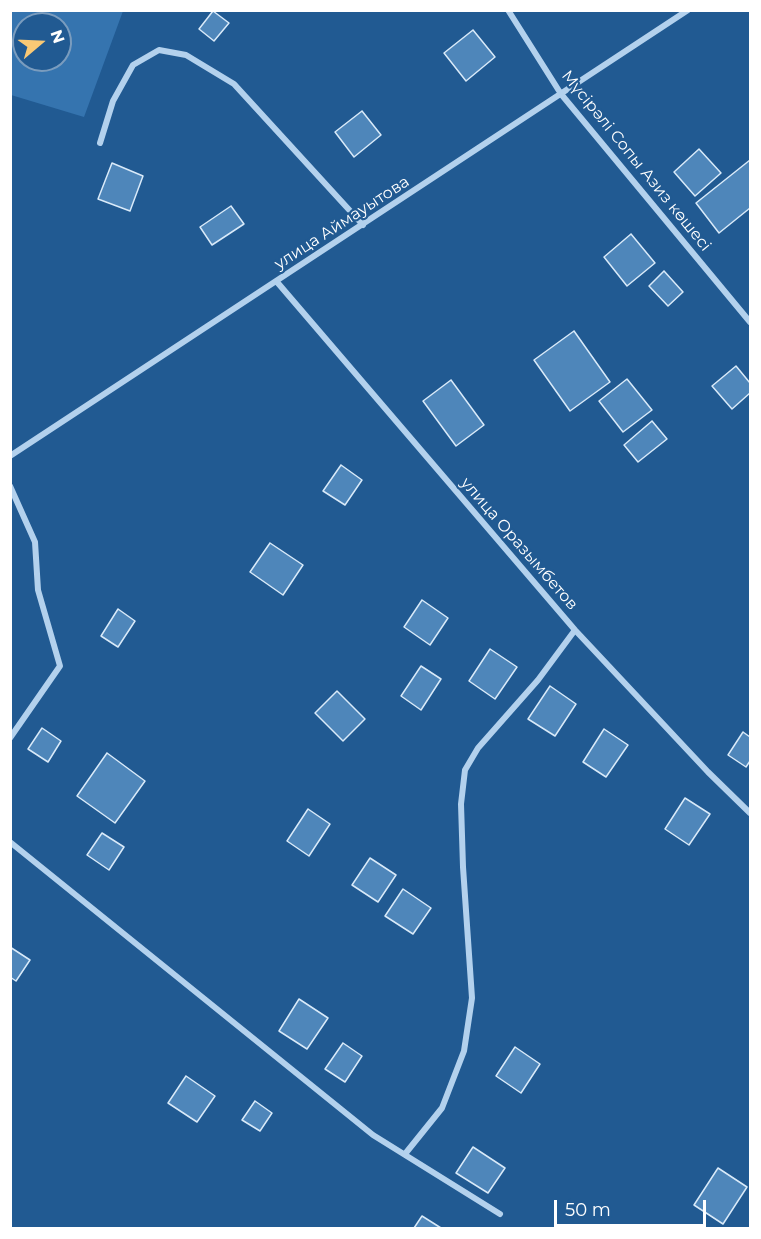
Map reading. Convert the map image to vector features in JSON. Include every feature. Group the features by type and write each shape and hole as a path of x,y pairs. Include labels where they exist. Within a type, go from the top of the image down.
{"street":[{"name":"Мүсірәлі Сопы Азиз көшесі","path":"508,10 561,94 750,322"},
{"name":"улица Аймауытова","path":"10,456 688,10"},
{"path":"100,143 113,101 133,65 159,50 186,55 234,84 363,225"},
{"name":"улица Оразымбетов","path":"277,282 575,630 708,772 750,813"},
{"path":"10,486 35,542 38,590 60,666 10,738"},
{"path":"405,1154 442,1108 464,1051 472,998 461,804 465,770 478,748 538,680 575,630"},
{"path":"10,842 364,1128 500,1214"}],"shaded area":[{"path":"10,11 123,11 84,117 11,95"}],"building":[{"path":"213,11 229,23 214,41 199,29"},
{"path":"473,30 495,57 466,81 444,53"},
{"path":"362,111 381,135 354,157 335,132"},
{"path":"699,149 721,173 695,196 674,172"},
{"path":"750,160 750,208 719,233 696,203"},
{"path":"112,163 143,176 130,211 98,199"},
{"path":"231,206 244,224 212,245 200,227"},
{"path":"631,234 655,263 627,286 604,257"},
{"path":"664,271 683,292 668,306 649,286"},
{"path":"574,331 610,382 570,411 534,360"},
{"path":"736,366 750,383 750,393 732,409 712,386"},
{"path":"627,379 652,410 623,432 599,401"},
{"path":"451,380 484,425 456,446 423,401"},
{"path":"652,421 667,439 638,462 624,445"},
{"path":"341,465 362,480 345,505 323,491"},
{"path":"270,543 303,565 283,595 250,572"},
{"path":"422,600 448,618 430,645 404,627"},
{"path":"118,609 135,621 118,647 101,636"},
{"path":"490,649 517,667 495,699 469,681"},
{"path":"421,666 441,679 421,710 401,696"},
{"path":"550,686 576,704 555,736 528,719"},
{"path":"337,691 365,719 343,741 315,713"},
{"path":"42,728 61,741 48,762 28,749"},
{"path":"604,729 628,745 606,777 583,762"},
{"path":"743,732 750,737 750,761 746,767 728,755"},
{"path":"107,753 145,781 115,823 77,796"},
{"path":"685,798 710,814 689,845 665,829"},
{"path":"308,809 330,824 309,856 287,841"},
{"path":"102,833 124,847 109,870 87,855"},
{"path":"370,858 396,875 378,902 352,885"},
{"path":"403,889 431,908 413,934 385,916"},
{"path":"10,947 30,960 16,981 10,977"},
{"path":"299,999 328,1018 307,1049 279,1031"},
{"path":"343,1043 362,1056 345,1082 325,1069"},
{"path":"515,1047 540,1064 521,1093 496,1076"},
{"path":"186,1076 215,1096 197,1122 168,1103"},
{"path":"255,1101 272,1113 260,1131 242,1120"},
{"path":"473,1147 505,1168 488,1193 456,1173"},
{"path":"718,1168 747,1187 723,1224 694,1205"},
{"path":"422,1216 441,1228 414,1228"}]}
